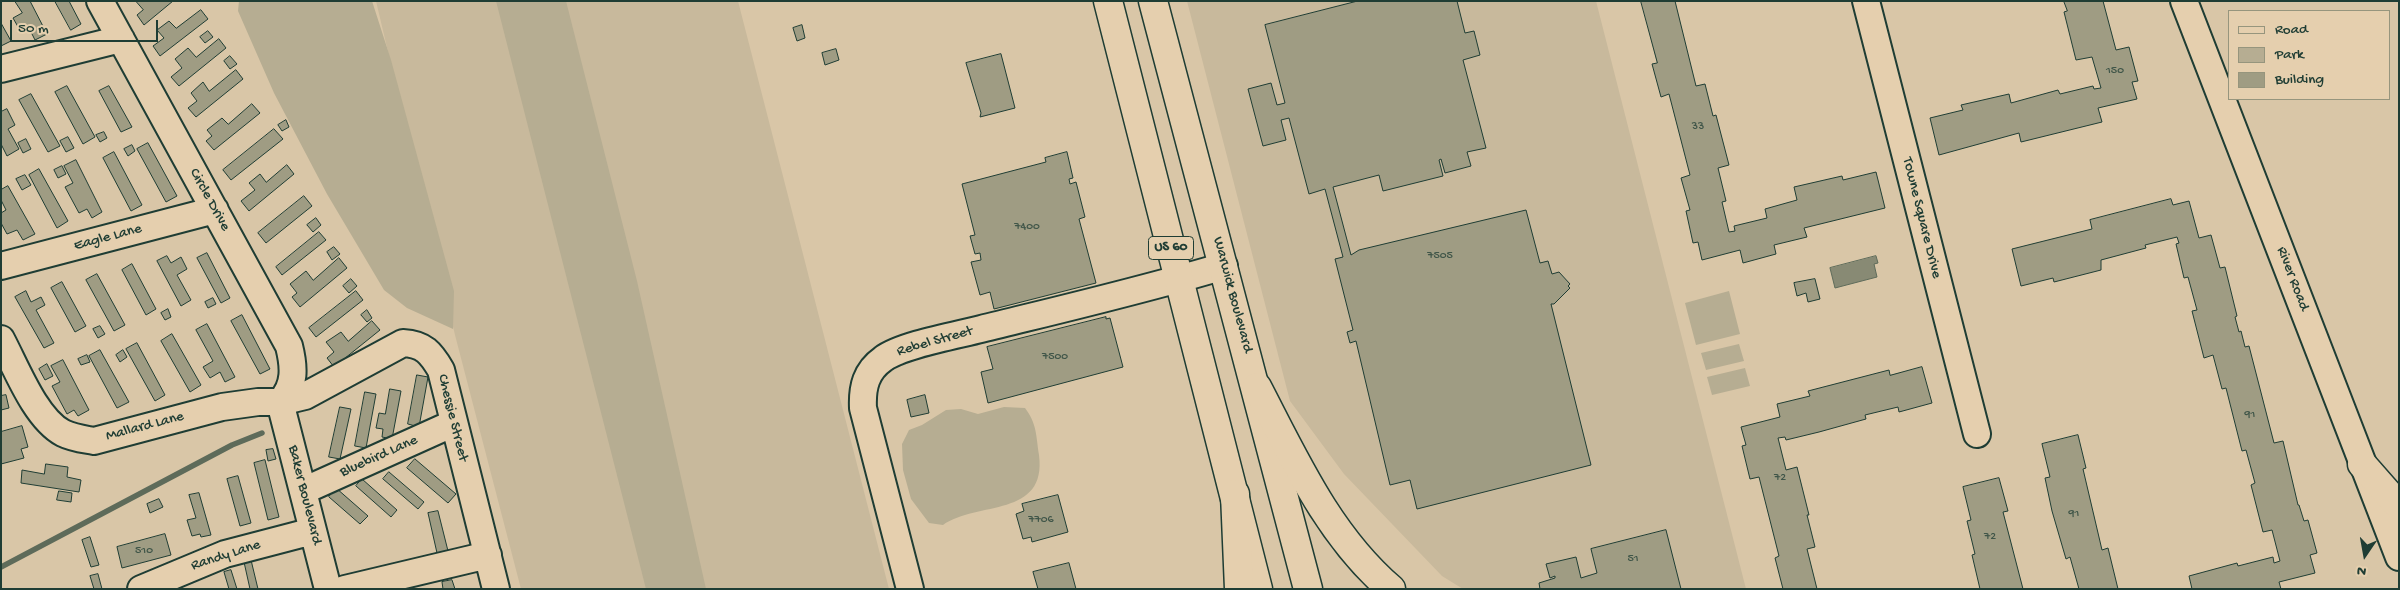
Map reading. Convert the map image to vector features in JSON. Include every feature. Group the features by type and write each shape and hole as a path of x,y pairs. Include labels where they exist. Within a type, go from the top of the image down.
{"main road":[{"name":"US 60","path":"1108,1 1258,589"},
{"name":"Warwick Boulevard","path":"1153,1 1257,387 1308,589"},
{"path":"1257,387 1308,484 1330,520 1360,557 1391,589"},
{"path":"2362,464 2399,506"},
{"path":"1234,494 1239,589"}],"street":[{"name":"Circle Drive","path":"100,1 289,346 293,362 292,379 287,395 280,402"},
{"name":"Towne Square Drive","path":"1866,1 1977,434"},
{"name":"River Road","path":"2184,1 2399,557"},
{"path":"1,69 121,39"},
{"name":"Eagle Lane","path":"1,266 214,210"},
{"name":"Rebel Street","path":"910,589 863,408 864,386 874,366 885,357 921,344 1179,280 1224,266"},
{"name":"Mallard Lane","path":"1,339 41,413 62,432 74,438 94,441 222,407 258,402 280,402"},
{"name":"Chessie Street","path":"280,402 319,390 403,344 416,344 424,348 441,370 496,589"},
{"name":"Baker Boulevard","path":"280,402 328,589"},
{"name":"Bluebird Lane","path":"303,491 454,423"},
{"name":"Randy Lane","path":"141,589 226,554 312,531"},
{"path":"345,589 488,555"}],"shaded area":[{"path":"376,1 738,1 889,589 521,589 455,335"},
{"path":"1187,1 1596,1 1746,589 1463,589 1442,576 1344,474 1290,401"},
{"path":"1876,256 1878,263 1874,264 1877,277 1835,288 1830,268"}],"green space":[{"path":"239,1 372,1 391,60 454,291 453,329 407,308 384,290 327,194 274,93 238,11"},
{"path":"496,1 566,1 637,281 706,589 646,589"},
{"path":"1729,291 1740,334 1696,345 1685,303"},
{"path":"1739,344 1744,361 1706,370 1701,353"},
{"path":"1745,368 1750,386 1712,395 1707,377"},
{"path":"1004,407 1025,408 1034,425 1039,455 1039,475 1032,489 1021,499 1007,505 957,518 943,525 929,523 911,499 903,470 902,444 909,430 922,425 946,410 961,409 978,414"}],"building":[{"path":"15,1 30,1 47,34 35,40 29,28 21,32 13,18 22,13"},
{"path":"55,1 69,1 81,24 71,30"},
{"path":"136,1 173,1 144,25 137,15 143,10"},
{"path":"1358,1 1457,1 1465,33 1474,31 1480,55 1463,60 1486,148 1467,152 1471,166 1445,173 1441,159 1439,160 1443,176 1383,191 1379,175 1333,187 1351,255 1359,250 1526,210 1540,263 1548,261 1552,274 1559,272 1570,284 1568,286 1570,288 1554,304 1551,304 1591,465 1417,509 1410,480 1390,485 1356,341 1350,343 1347,332 1353,330 1335,259 1343,257 1325,189 1309,194 1289,118 1281,120 1286,140 1263,146 1248,89 1271,83 1277,105 1285,103 1265,25"},
{"path":"1641,1 1675,1 1696,86 1705,84 1713,116 1716,115 1729,165 1718,168 1726,201 1722,202 1729,232 1735,231 1734,226 1767,218 1765,209 1797,200 1794,187 1842,176 1843,180 1876,172 1885,208 1804,228 1807,237 1774,245 1776,254 1743,263 1740,250 1702,260 1698,242 1693,243 1686,211 1690,210 1681,178 1690,175 1669,94 1661,97 1652,64 1657,63"},
{"path":"2064,1 2103,1 2116,50 2129,47 2138,81 2132,82 2137,99 2098,108 2102,122 2021,142 2019,133 1939,155 1930,118 1963,110 1961,105 2009,94 2011,103 2058,90 2060,94 2093,86 2094,89 2101,88 2092,57 2076,60 2064,12 2067,11"},
{"path":"201,10 208,19 160,56 153,46 164,38 157,30 169,21 176,28"},
{"path":"1,23 11,41 1,46"},
{"path":"802,25 805,38 797,41 793,28"},
{"path":"208,31 213,37 205,43 200,37"},
{"path":"219,39 226,48 179,86 171,77 182,68 175,59 188,48 196,57"},
{"path":"836,49 839,60 825,65 822,53"},
{"path":"1001,54 1015,108 980,117 981,113 966,63"},
{"path":"230,56 237,64 230,69 224,61"},
{"path":"236,70 243,79 196,117 188,108 197,101 191,93 203,82 209,91"},
{"path":"67,86 95,137 83,144 55,92"},
{"path":"109,86 132,127 121,132 99,91"},
{"path":"31,94 60,146 48,152 19,100"},
{"path":"252,104 260,113 214,150 206,141 212,136 207,130 222,118 228,124"},
{"path":"7,109 15,125 8,129 19,149 7,156 1,144 1,112"},
{"path":"286,120 289,127 282,131 278,125"},
{"path":"274,129 283,139 231,180 223,170"},
{"path":"104,132 107,138 100,142 96,135"},
{"path":"68,137 74,148 66,152 60,141"},
{"path":"26,139 31,149 23,153 18,143"},
{"path":"148,143 177,196 166,202 137,149"},
{"path":"132,145 135,151 128,156 124,149"},
{"path":"114,152 142,205 131,211 103,158"},
{"path":"1067,152 1073,178 1069,179 1070,184 1076,182 1085,217 1079,219 1096,283 994,309 990,292 980,295 971,262 981,260 980,253 975,254 970,236 975,235 962,184 1046,162 1045,158"},
{"path":"76,160 102,212 92,218 87,209 79,213 65,187 73,183 64,166"},
{"path":"287,165 294,174 249,211 241,201 255,190 249,183 260,174 266,182"},
{"path":"62,166 66,174 58,178 54,170"},
{"path":"39,169 68,221 57,228 29,175"},
{"path":"25,175 31,185 22,190 16,179"},
{"path":"8,186 35,234 23,240 17,230 7,234 1,223 1,213 6,210 1,200 1,190"},
{"path":"304,196 312,206 266,243 258,233"},
{"path":"2171,199 2173,205 2189,201 2199,238 2211,235 2220,268 2225,267 2239,332 2241,331 2245,347 2249,346 2274,443 2283,441 2298,505 2304,521 2308,520 2317,553 2310,555 2315,573 2279,582 2281,589 2192,589 2189,576 2237,563 2238,566 2273,557 2274,563 2280,561 2272,530 2263,532 2251,485 2255,483 2246,450 2242,451 2226,388 2222,389 2213,355 2204,358 2192,311 2197,310 2188,277 2184,278 2176,244 2179,243 2177,237 2145,245 2146,248 2101,260 2101,270 2054,282 2053,278 2021,286 2012,249 2092,229 2090,220"},
{"path":"316,218 321,225 313,232 307,225"},
{"path":"319,232 326,240 282,275 276,267"},
{"path":"334,247 340,254 332,260 327,252"},
{"path":"207,253 230,298 221,303 197,258"},
{"path":"167,256 171,263 181,257 187,269 177,275 191,300 181,306 157,261"},
{"path":"339,258 347,268 300,307 292,297 297,293 290,284 306,271 313,280"},
{"path":"132,264 156,309 146,315 122,270"},
{"path":"97,274 125,325 114,331 86,280"},
{"path":"351,279 357,286 349,293 343,286"},
{"path":"1815,279 1820,299 1808,302 1806,293 1797,296 1794,283"},
{"path":"62,282 86,326 75,332 51,288"},
{"path":"26,291 31,302 41,297 45,305 36,310 54,343 44,348 15,297"},
{"path":"356,291 363,300 316,337 309,328"},
{"path":"213,298 216,304 208,308 205,302"},
{"path":"168,309 171,317 165,320 161,313"},
{"path":"367,310 372,318 367,322 361,315"},
{"path":"242,315 270,369 260,374 231,321"},
{"path":"1106,317 1106,319 1110,318 1123,367 988,403 981,372 993,369 987,347"},
{"path":"372,321 380,330 334,367 327,358 334,352 326,342 341,332 348,341"},
{"path":"207,324 235,377 225,382 220,372 210,378 203,367 213,361 196,330"},
{"path":"100,326 105,334 98,338 93,329"},
{"path":"172,334 201,385 190,392 161,341"},
{"path":"137,343 165,395 155,401 126,349"},
{"path":"100,350 129,402 117,408 89,356"},
{"path":"123,350 127,357 120,362 116,355"},
{"path":"87,355 90,362 81,365 78,359"},
{"path":"63,360 89,410 78,416 74,410 67,414 52,386 60,382 51,366"},
{"path":"47,364 53,376 45,380 39,369"},
{"path":"1922,367 1932,403 1899,412 1898,407 1865,415 1866,419 1786,440 1785,437 1778,438 1786,470 1797,467 1815,547 1807,549 1817,589 1783,589 1775,558 1779,556 1759,477 1750,479 1742,446 1746,445 1741,427 1780,417 1777,404 1810,396 1808,391 1889,370 1890,375"},
{"path":"417,375 428,377 419,427 408,424"},
{"path":"390,389 401,391 392,439 382,437 383,429 376,428 379,413 385,414"},
{"path":"365,392 376,394 366,448 355,446"},
{"path":"6,395 9,408 1,410 1,396"},
{"path":"925,395 929,413 911,417 907,400"},
{"path":"340,407 351,409 340,459 329,457"},
{"path":"22,426 28,447 21,449 24,458 1,464 1,432"},
{"path":"2078,435 2086,468 2083,469 2102,550 2108,548 2118,589 2079,589 2070,557 2066,559 2052,511 2045,478 2050,477 2042,444"},
{"path":"273,449 276,459 268,461 266,450"},
{"path":"415,459 456,494 448,503 407,468"},
{"path":"265,460 279,517 268,520 254,463"},
{"path":"46,464 68,467 67,477 81,480 79,492 21,483 22,470 44,474"},
{"path":"389,472 424,502 418,509 383,479"},
{"path":"238,476 251,523 240,526 227,479"},
{"path":"1999,478 2008,511 2003,512 2023,589 1980,589 1972,555 1975,554 1967,521 1971,520 1963,487"},
{"path":"362,479 397,510 391,517 356,486"},
{"path":"336,488 368,516 360,524 329,497"},
{"path":"59,491 72,493 71,502 57,500"},
{"path":"199,493 211,535 201,537 200,534 192,536 187,520 196,518 189,495"},
{"path":"1058,495 1068,532 1032,542 1031,537 1023,539 1016,514 1024,511 1022,504"},
{"path":"159,499 163,507 150,513 147,504"},
{"path":"438,511 448,551 437,553 428,513"},
{"path":"1666,530 1681,589 1540,589 1539,583 1555,578 1555,576 1550,578 1546,564 1576,557 1581,578 1597,573 1591,549"},
{"path":"165,534 171,555 122,568 117,547"},
{"path":"90,537 99,565 91,567 82,540"},
{"path":"251,560 258,589 250,589 244,562"},
{"path":"1069,563 1076,589 1038,589 1033,572"},
{"path":"231,570 237,589 229,589 224,572"},
{"path":"98,574 102,589 94,589 90,576"},
{"path":"452,580 455,589 443,589 442,582"}],"waterway":[{"path":"1,567 232,445 262,433"}]}
